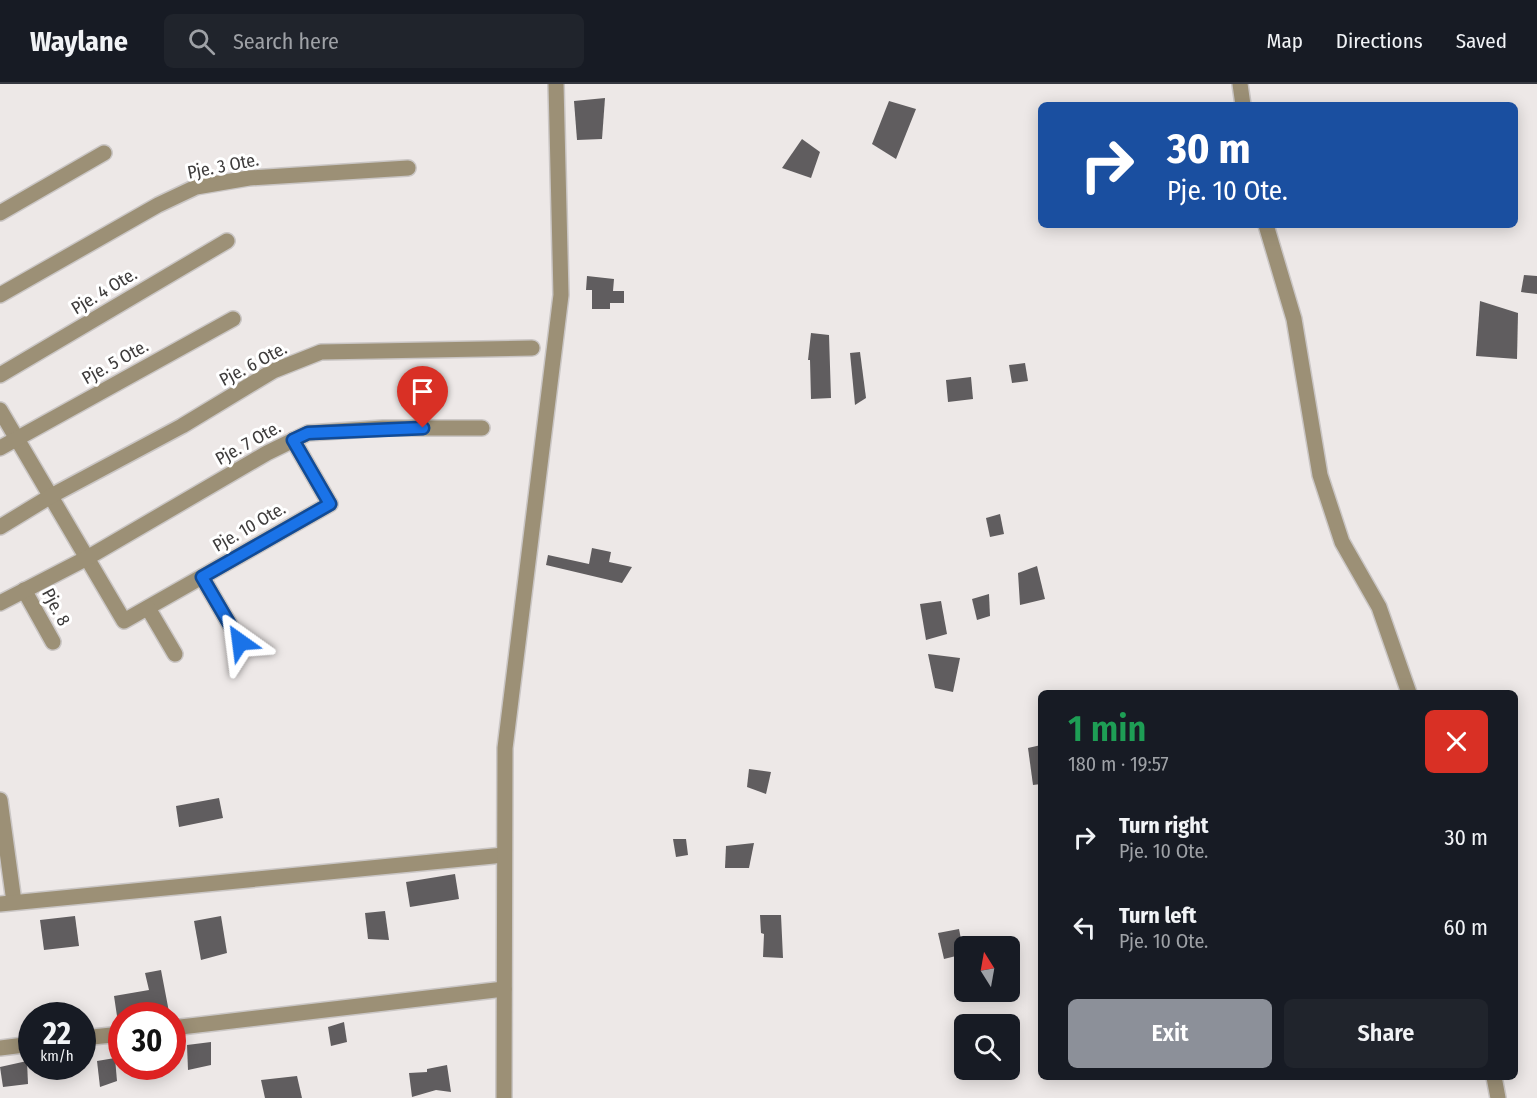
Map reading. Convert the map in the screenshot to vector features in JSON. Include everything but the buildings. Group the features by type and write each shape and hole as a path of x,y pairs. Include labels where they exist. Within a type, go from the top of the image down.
{"street":[{"path":"504,1098 505,748 561,295 556,84"},
{"path":"1240,84 1243,102"},
{"path":"0,213 105,153"},
{"name":"Pje. 3 Ote.","path":"0,295 158,205 196,187 249,178 408,168"},
{"path":"1267,228 1294,319 1320,475 1342,542 1378,607 1408,690"},
{"name":"Pje. 4 Ote.","path":"0,375 227,241"},
{"name":"Pje. 5 Ote.","path":"0,448 233,319"},
{"name":"Pje. 6 Ote.","path":"0,527 51,496 182,426 273,371 321,352 532,348"},
{"path":"0,410 87,558"},
{"name":"Pje. 7 Ote.","path":"0,603 87,558 308,433 382,428 482,428"},
{"name":"Pje. 10 Ote.","path":"87,558 124,621 330,504 293,440"},
{"path":"202,577 240,642"},
{"name":"Pje. 8","path":"24,590 53,642"},
{"path":"148,608 175,654"},
{"path":"0,800 7,903 504,855"},
{"path":"186,1026 504,989"},
{"path":"0,1048 18,1046"},
{"path":"1495,1080 1498,1098"}],"route":[{"path":"240,642 202,577 330,504 293,440 308,433 423,428"}]}
